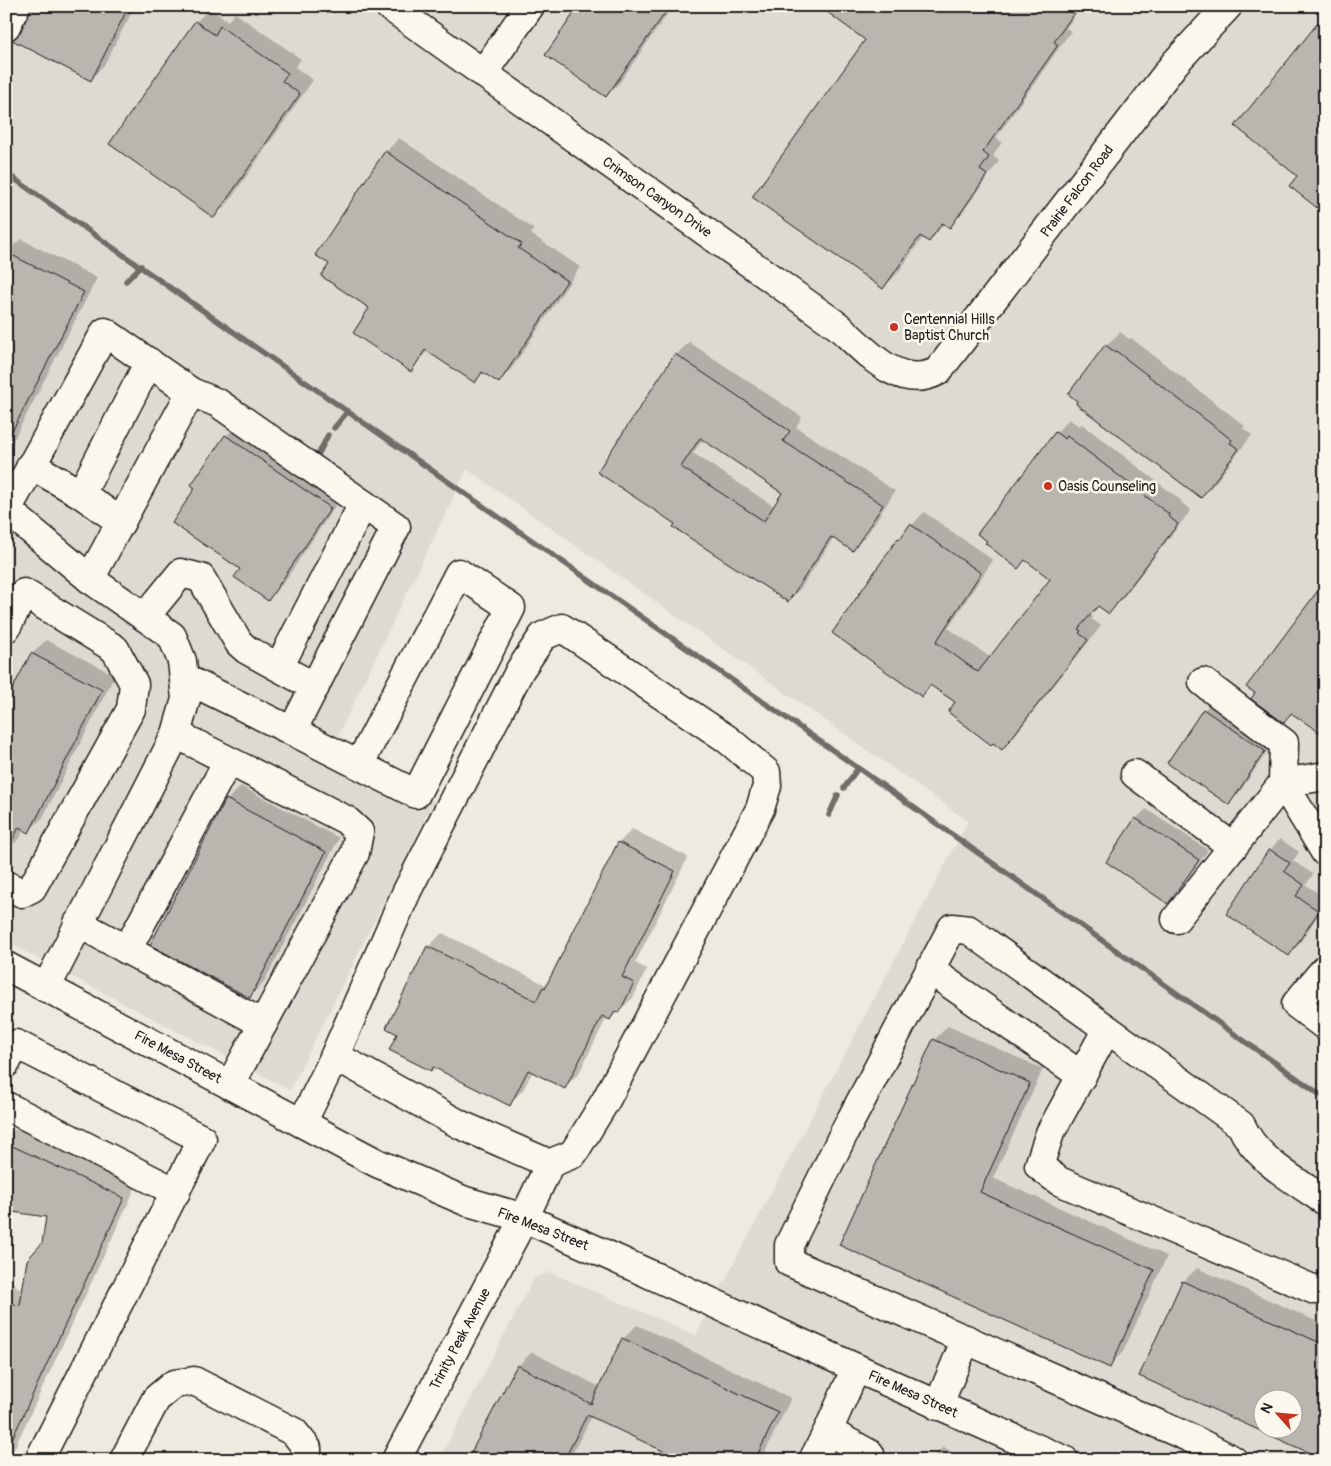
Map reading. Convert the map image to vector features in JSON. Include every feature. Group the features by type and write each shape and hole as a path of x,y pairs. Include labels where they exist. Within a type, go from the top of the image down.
{"street":[{"path":"6,26 16,6"},
{"name":"Crimson Canyon Drive","path":"389,6 838,326 880,362 901,375 917,379 928,377"},
{"path":"483,73 530,6"},
{"name":"Prairie Falcon Road","path":"928,377 938,371 963,341 1175,64 1228,6"},
{"path":"46,988 176,734 186,699 182,661 172,636 90,579 7,510 30,465 105,332 191,392 218,403 396,527 292,731"},
{"path":"81,494 149,362"},
{"path":"90,579 191,392"},
{"path":"30,465 81,494 121,522"},
{"path":"279,667 363,504"},
{"path":"144,617 181,573 200,578 239,643 247,650 315,687"},
{"path":"184,678 416,794 512,608 459,573 359,765"},
{"path":"6,628 24,593 115,649 134,684 130,709 32,888 22,893 6,885"},
{"path":"302,1123 331,1064 407,891 520,670 543,636 562,628 727,739 766,772 768,779 760,809 606,1100 573,1154 546,1165 541,1160 461,1126 348,1063 331,1064"},
{"path":"1203,682 1284,743 1283,783 1325,852"},
{"path":"176,734 346,820 359,832 355,853 230,1085"},
{"path":"127,950 228,761"},
{"path":"1135,774 1233,846"},
{"path":"1176,919 1283,783 1325,776"},
{"path":"78,923 263,1024"},
{"path":"1233,1460 1190,1438 789,1262 789,1245 844,1134 952,928 969,930 1241,1125 1248,1142 1266,1158 1325,1201"},
{"name":"Fire Mesa Street","path":"6,966 377,1163 456,1198 524,1218 738,1313 938,1406 1064,1460"},
{"path":"1325,969 1296,1004 1325,1026"},
{"path":"930,970 1082,1076"},
{"path":"1107,1029 1050,1132 1039,1166 1059,1181 1315,1290 1325,1287"},
{"path":"6,1064 16,1044 202,1140 39,1460"},
{"path":"6,1106 176,1192"},
{"name":"Trinity Peak Avenue","path":"396,1460 524,1218 546,1172 546,1165"},
{"path":"938,1406 966,1339"},
{"path":"813,1460 856,1368"},
{"path":"124,1460 156,1399 174,1384 194,1382 294,1432 307,1448 307,1460"},
{"path":"828,1431 870,1454 868,1460"}],"shaded area":[{"path":"6,6 1325,6 1325,1460 439,1460 534,1278 549,1272 696,1335 968,821 467,469 329,754 434,801 290,1090 6,942"}],"building":[{"path":"31,6 129,6 91,81 12,40 20,33"},
{"path":"579,6 670,6 606,97 545,55"},
{"path":"819,6 1079,6 1054,42 1058,45 983,152 989,157 980,170 987,175 950,228 942,223 929,242 920,236 883,289 752,197 865,40"},
{"path":"1325,14 1325,214 1289,186 1297,176 1235,126"},
{"path":"195,21 215,35 220,26 288,73 282,81 300,94 214,218 109,144"},
{"path":"385,151 522,244 518,248 567,281 499,383 482,372 475,383 425,350 411,372 353,333 369,308 321,276 329,264 315,255"},
{"path":"6,252 84,292 6,443"},
{"path":"1105,345 1116,351 1232,440 1230,443 1239,449 1201,498 1076,404 1077,401 1068,394"},
{"path":"675,354 790,431 783,441 883,505 853,551 831,537 788,602 673,527 675,524 597,472","holes":["700,438 782,493 764,521 681,467"]},
{"path":"1055,432 1065,439 1067,436 1169,514 1168,516 1178,524 1109,614 1098,606 1078,629 1081,631 1079,633 1088,640 1002,750 993,743 991,745 948,712 955,702 930,685 922,697 832,633 898,538 900,539 910,524 981,573 936,642 978,672 1050,579 1025,560 1018,569 985,543 987,541 977,534"},
{"path":"225,435 331,508 268,601 234,577 240,569 172,523 195,488 191,485"},
{"path":"1325,581 1325,736 1291,713 1284,723 1251,699 1255,693 1246,687"},
{"path":"31,653 102,690 29,833 19,827 6,853 6,701"},
{"path":"1203,709 1265,751 1229,805 1167,763"},
{"path":"226,799 326,852 250,998 150,945"},
{"path":"1135,818 1199,860 1168,904 1106,862"},
{"path":"618,842 675,871 622,977 634,983 619,1013 615,1011 610,1020 602,1016 565,1089 528,1070 510,1106 433,1067 431,1071 389,1050 397,1034 386,1028 427,946 536,1001 543,987 545,988"},
{"path":"1269,849 1290,863 1284,871 1304,885 1296,896 1319,911 1289,956 1226,914"},
{"path":"933,1039 1030,1083 980,1192 1154,1270 1110,1368 839,1245"},
{"path":"6,1143 124,1198 6,1452 6,1303 20,1305 27,1260 42,1243 46,1217 6,1211"},
{"path":"1182,1281 1325,1345 1325,1460 1276,1438 1304,1438 1304,1388 1254,1388 1254,1428 1139,1376"},
{"path":"622,1338 778,1412 755,1460 682,1460 587,1415 564,1460 467,1460 517,1365 591,1404"}],"waterway":[{"path":"6,173 858,768 1325,1098"},
{"path":"126,281 141,266"},
{"path":"334,428 348,411"},
{"path":"317,457 328,435"},
{"path":"844,788 858,768"},
{"path":"829,815 838,795"}],"place":[{"name":"Centennial Hills Baptist Church","path":"894,327"},
{"name":"Oasis Counseling","path":"1048,486"}]}
